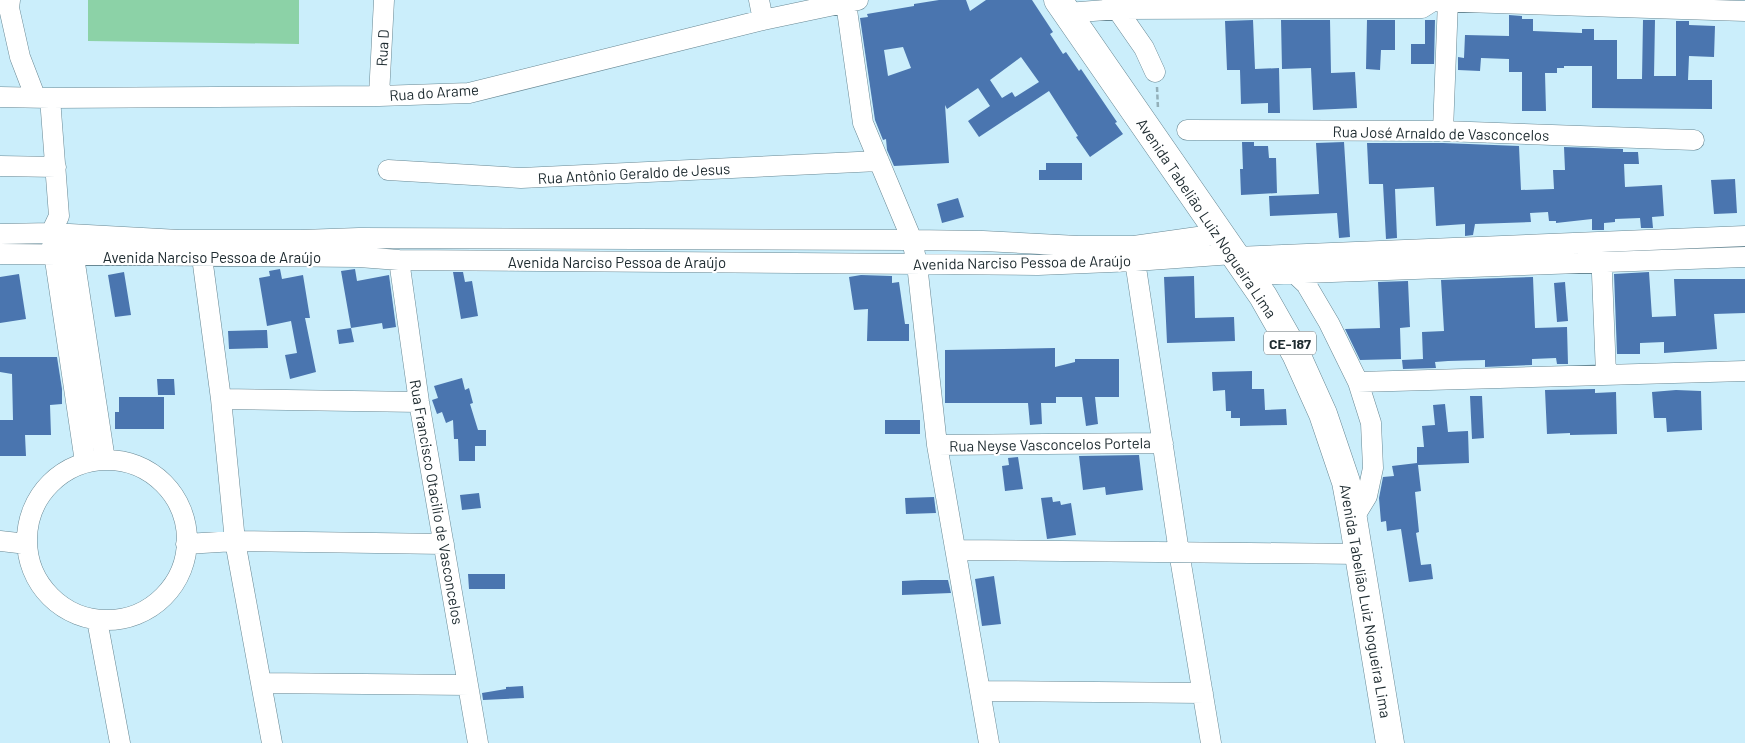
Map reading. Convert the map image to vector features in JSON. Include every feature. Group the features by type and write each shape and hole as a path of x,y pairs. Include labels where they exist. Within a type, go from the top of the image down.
{"highway":[{"name":"Avenida Tabelião Luiz Nogueira Lima","path":"1063,7 1263,296 1296,354 1324,414 1346,482 1360,554 1390,743"}],"street":[{"name":"Rua D","path":"380,96 384,0"},
{"path":"759,0 763,20"},
{"path":"1440,0 1443,131"},
{"path":"1063,7 1114,5 1422,8 1440,0 1745,11"},
{"name":"Rua do Arame","path":"0,97 380,96 469,93 763,20 851,1"},
{"path":"851,1 863,123 912,240 917,264 938,445 989,743"},
{"path":"6,5 20,57 42,97 56,167 55,225 64,256 95,461"},
{"path":"1114,5 1144,48 1155,72"},
{"name":"Rua José Arnaldo de Vasconcelos","path":"1187,130 1443,131 1694,140"},
{"name":"Rua Antônio Geraldo de Jesus","path":"388,170 521,178 879,161"},
{"path":"0,166 56,167"},
{"path":"0,234 55,225 72,234 64,256"},
{"name":"Avenida Narciso Pessoa de Araújo","path":"72,234 179,240 379,238 912,240 1078,246 1155,244 1234,255"},
{"path":"1234,255 1276,255 1745,236"},
{"path":"1600,242 1606,374"},
{"name":"Avenida Narciso Pessoa de Araújo","path":"0,254 359,257 399,260 1038,265 1234,255"},
{"path":"1234,255 1295,274 1745,257"},
{"path":"1276,255 1306,284 1329,323 1358,382 1371,423 1373,468 1367,496 1353,519"},
{"path":"202,257 221,399 236,541 272,743"},
{"name":"Rua Francisco Otacilio de Vasconcelos","path":"399,260 419,402 478,743"},
{"path":"1136,261 1179,552 1210,743"},
{"path":"1358,382 1745,371"},
{"path":"221,399 419,402"},
{"name":"Rua Neyse Vasconcelos Portela","path":"938,445 1163,443"},
{"path":"95,461 132,464 153,474 170,490 182,511 187,534 185,558 177,580 162,598 143,612 121,619 97,620 76,614 57,602 42,586 31,566 27,544 28,523 36,502 49,484 66,471 95,461"},
{"path":"0,541 27,544"},
{"path":"186,544 236,541 444,544"},
{"path":"956,550 1360,554"},
{"path":"97,620 120,743"},
{"path":"261,683 468,685"},
{"path":"980,691 1203,693"}],"green space":[{"path":"88,0 299,0 299,44 88,41"}],"building":[{"path":"939,0 966,0 970,11 986,0 1032,0 1053,32 1050,34 1063,54 1066,52 1079,71 1081,69 1123,134 1090,157 1049,91 979,137 968,121 990,106 978,88 947,109 945,105 949,163 894,166 887,150 886,139 883,140 875,120 860,18 868,17 867,14 914,6 914,4","holes":["903,47 911,68 888,76 884,50","1021,57 1039,82 1015,97 1012,92 1002,98 990,80"]},
{"path":"1509,15 1522,16 1522,19 1533,19 1533,31 1582,33 1582,29 1594,29 1594,40 1617,40 1617,79 1642,79 1643,20 1655,20 1654,76 1676,76 1676,21 1689,21 1689,25 1715,26 1714,57 1689,56 1688,80 1712,80 1712,109 1592,108 1592,66 1564,66 1564,68 1557,68 1557,73 1545,73 1546,111 1522,111 1522,72 1509,72 1509,59 1481,58 1480,71 1458,70 1458,57 1464,58 1465,35 1509,36"},
{"path":"1253,20 1255,69 1279,68 1280,113 1268,113 1268,103 1241,104 1240,70 1227,70 1225,21"},
{"path":"1281,20 1330,20 1331,73 1355,72 1357,108 1313,110 1311,68 1282,69"},
{"path":"1367,20 1395,20 1395,50 1381,50 1380,70 1366,69"},
{"path":"1425,20 1435,20 1434,64 1411,64 1411,44 1425,44"},
{"path":"1242,142 1254,142 1254,146 1268,146 1269,158 1276,158 1277,193 1241,195 1240,169 1243,169"},
{"path":"1344,142 1350,237 1339,238 1337,213 1270,216 1269,196 1319,194 1316,143"},
{"path":"1367,143 1519,146 1521,190 1554,189 1553,170 1565,170 1564,147 1623,149 1623,152 1638,152 1639,164 1624,164 1625,187 1662,185 1664,216 1652,217 1653,228 1641,228 1640,218 1615,219 1615,222 1604,223 1604,230 1592,230 1592,219 1556,223 1556,221 1549,221 1548,212 1530,213 1531,222 1475,224 1473,235 1465,236 1465,224 1436,226 1434,187 1395,189 1397,238 1386,239 1383,184 1369,184"},
{"path":"1046,163 1082,163 1082,180 1039,180 1039,170 1046,170"},
{"path":"1735,179 1737,213 1714,214 1711,180"},
{"path":"958,198 964,217 942,223 937,204"},
{"path":"280,269 282,279 303,275 310,318 305,318 316,372 290,379 285,355 297,353 291,321 267,326 259,278 270,276 269,271"},
{"path":"355,269 357,281 389,275 396,327 383,329 382,323 351,328 341,271"},
{"path":"124,272 131,315 115,317 108,275"},
{"path":"453,272 463,272 465,282 472,281 478,316 461,319"},
{"path":"1649,272 1652,317 1676,316 1674,279 1745,279 1745,313 1714,314 1717,349 1664,353 1664,342 1640,343 1640,354 1617,354 1614,274"},
{"path":"19,274 26,319 0,323 0,277"},
{"path":"861,275 892,276 892,283 899,282 905,324 909,324 909,341 867,341 868,309 854,310 849,277"},
{"path":"1194,276 1195,318 1234,317 1235,341 1167,343 1164,277"},
{"path":"1533,277 1535,328 1567,327 1568,364 1557,364 1556,358 1532,359 1532,365 1485,367 1485,360 1448,361 1435,362 1436,368 1403,369 1402,360 1423,359 1422,332 1444,331 1441,280"},
{"path":"1408,281 1410,327 1400,328 1401,359 1360,360 1345,329 1380,328 1378,282"},
{"path":"1565,282 1568,321 1557,322 1554,283"},
{"path":"351,328 354,342 339,344 337,330"},
{"path":"267,330 268,348 229,349 228,331"},
{"path":"1055,348 1055,367 1075,362 1075,359 1119,359 1119,397 1095,397 1098,424 1086,426 1082,397 1056,397 1056,403 1041,403 1042,424 1030,425 1028,403 945,403 945,350"},
{"path":"0,357 57,357 62,389 62,404 50,405 51,435 25,435 26,456 0,456 0,420 13,420 12,374 0,372"},
{"path":"1252,371 1252,389 1264,389 1265,410 1286,409 1287,425 1240,426 1240,418 1231,418 1231,411 1226,411 1225,390 1213,391 1212,372"},
{"path":"462,378 465,390 469,388 473,403 470,404 478,430 486,430 486,446 475,446 475,461 459,461 458,439 454,439 453,420 446,423 442,412 437,414 432,400 438,398 434,386"},
{"path":"157,379 174,379 175,395 158,395"},
{"path":"1595,389 1595,393 1616,392 1617,434 1547,434 1545,390"},
{"path":"1676,390 1701,391 1702,430 1667,432 1666,418 1654,418 1652,392"},
{"path":"1470,396 1482,396 1484,438 1472,439"},
{"path":"119,397 164,397 164,429 115,429 115,412 119,412"},
{"path":"1445,404 1448,432 1468,431 1469,463 1418,465 1421,491 1415,492 1419,532 1416,533 1421,565 1431,564 1433,579 1409,582 1401,529 1387,531 1386,521 1381,522 1379,498 1383,477 1394,476 1392,466 1417,463 1417,447 1424,447 1422,426 1435,425 1433,405"},
{"path":"885,420 920,420 920,434 885,434"},
{"path":"1139,455 1143,490 1106,495 1105,487 1083,490 1079,456"},
{"path":"1018,457 1023,489 1005,491 1002,466 1009,465 1008,458"},
{"path":"479,493 481,508 462,510 460,495"},
{"path":"934,497 936,513 906,514 905,498"},
{"path":"1052,497 1053,502 1060,501 1061,505 1071,503 1076,535 1047,539 1041,498"},
{"path":"468,574 505,574 505,589 469,589"},
{"path":"994,576 1001,624 982,626 975,579"},
{"path":"948,580 951,593 902,595 902,581"},
{"path":"523,686 524,698 483,700 482,693 506,689 506,687"}]}
